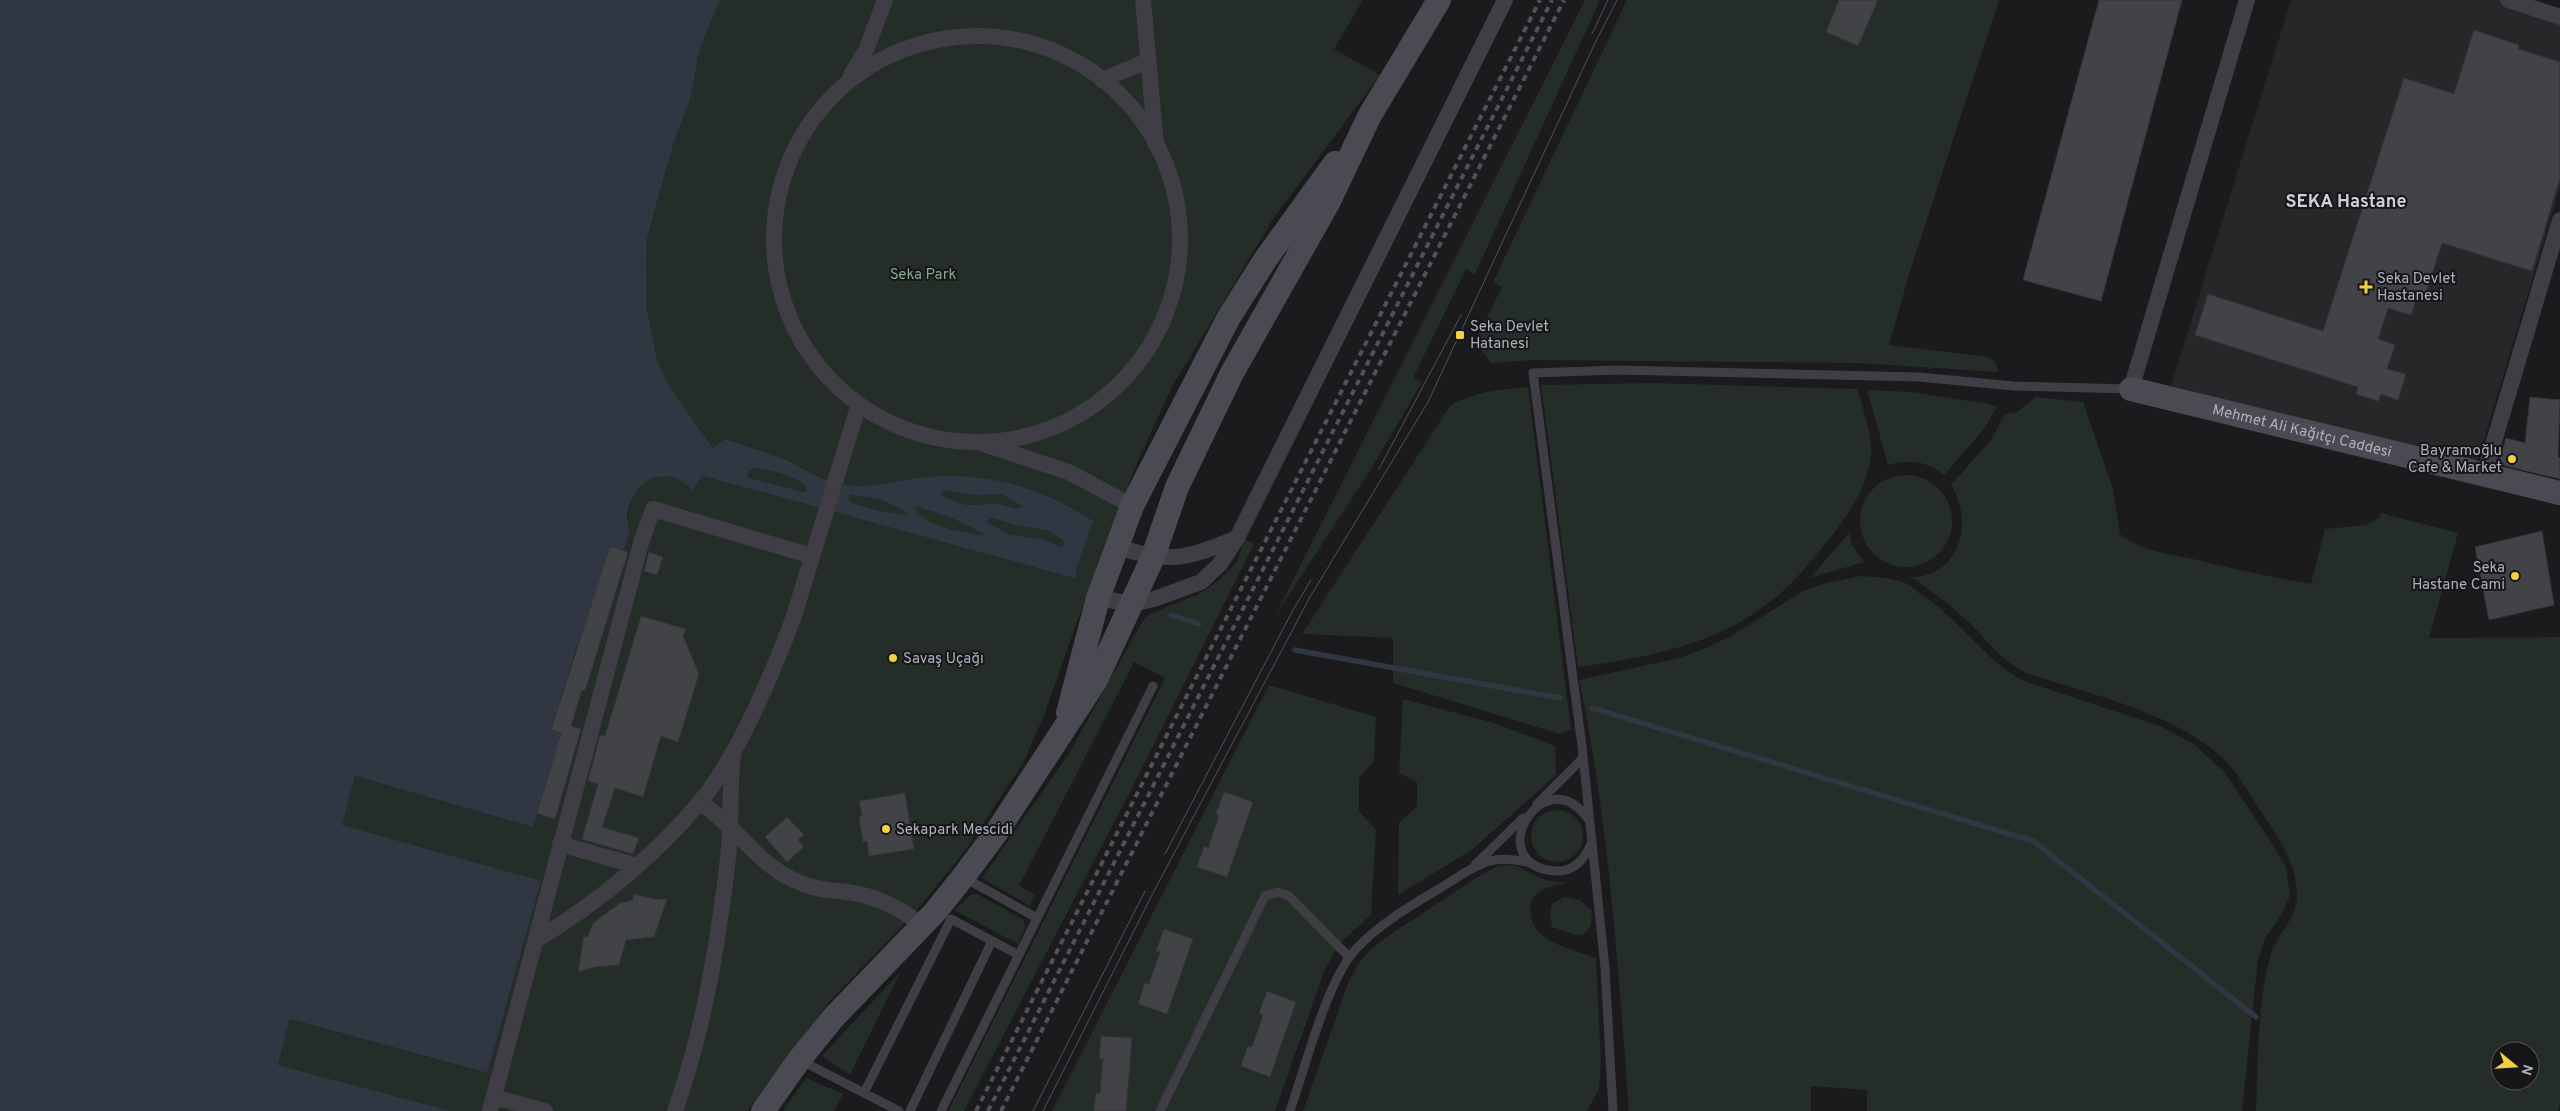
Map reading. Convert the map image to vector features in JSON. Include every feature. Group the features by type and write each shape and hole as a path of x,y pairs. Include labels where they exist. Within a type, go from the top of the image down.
{"main road":[{"path":"1062,736 1098,598 1132,506 1229,317 1276,243 1370,115 1439,0"},
{"path":"763,1111 800,1060 834,1018 922,925 964,877 996,834 1062,736 1096,680 1132,604 1153,557 1177,487 1232,373 1328,203 1370,115"},
{"name":"Mehmet Ali Kağıtçı Caddesi","path":"2131,389 2560,493"}],"street":[{"path":"885,0 866,50 844,85 811,125 789,169 775,222 775,250 782,300 794,333 818,370 836,390 890,426 923,436 970,441 1069,472 1132,506"},
{"path":"1144,0 1147,61 1157,154"},
{"path":"1098,598 1132,604 1154,599 1201,582 1220,564 1237,538 1266,476 1504,0"},
{"path":"2131,389 2247,0"},
{"path":"2508,0 2560,16"},
{"path":"844,85 879,60 922,42 984,32 1011,35 1036,42 1062,53 1102,80 1126,103 1144,128 1170,180 1181,220 1182,265 1173,301 1150,352 1111,392 1088,409 1019,436 970,441"},
{"path":"1102,80 1147,61"},
{"path":"2484,475 2560,220"},
{"path":"535,941 578,915 637,866 700,802 733,753 784,641 858,406"},
{"path":"545,1111 492,1104 641,543 653,509 812,556"},
{"path":"1116,547 1153,557 1178,558 1196,555 1237,538"},
{"path":"675,1111 690,1069 707,1002 719,929 730,828 733,753"},
{"path":"700,802 730,828 765,864 788,878 819,890 852,893 885,902 922,925"},
{"path":"560,844 637,866"}],"lane":[{"path":"1613,1111 1605,968 1583,758 1533,373 1617,370 1919,377 2014,386 2131,389"},
{"path":"941,1111 1152,686"},
{"path":"1468,870 1583,758"},
{"path":"1530,863 1521,849 1519,831 1528,813 1544,802 1554,800 1580,807 1589,820"},
{"path":"1290,1111 1333,987 1356,949 1395,916 1468,870 1494,858 1511,858 1530,863 1544,870 1561,871 1578,865 1591,844"},
{"path":"964,877 1037,918"},
{"path":"1160,1111 1265,896 1278,892 1289,896 1349,958"},
{"path":"864,1093 951,919 1019,955"},
{"path":"910,1111 992,941"},
{"path":"800,1060 899,1111"}],"shaded area":[{"path":"0,0 720,0 699,52 690,100 675,139 647,239 646,305 657,360 671,389 713,448 725,439 786,460 822,478 845,485 864,486 943,476 966,477 1010,484 1032,490 1052,499 1093,521 1074,575 704,473 693,491 686,484 674,478 659,477 652,479 641,486 630,503 627,516 629,533 623,550 610,546 580,645 577,645 551,730 561,733 533,827 355,776 342,825 541,881 487,1073 290,1019 278,1065 451,1111 0,1111","holes":["754,468 785,475 800,482 807,491 804,492 748,478 747,473","943,490 974,495 1001,494 1023,506 1018,509 998,504 966,505 941,496","851,494 882,500 907,512 907,515 877,511 853,503 848,499","915,507 952,518 973,528 984,536 945,528 926,520","990,517 1019,526 1047,530 1063,540 1064,545 1061,547 1042,539 1010,535 987,522"]},
{"name":"Seka Devlet Hastanesi","path":"2291,0 2531,0 2560,8 2560,187 2476,466 2171,386"}],"green space":[{"name":"Seka Park","path":"720,0 1363,0 1334,49 1380,75 1275,216 1172,387 1137,463 1101,554 1043,718 1023,763 965,851 911,917 829,1002 747,1111 451,1111 278,1065 290,1019 486,1073 540,881 341,825 355,776 533,827 551,730 577,644 580,645 610,546 623,550 627,517 634,495 648,480 659,477 669,477 678,480 686,484 693,491 704,473 713,448 671,389 657,360 646,305 646,267 647,239 653,216 675,139 690,100 699,52"},
{"path":"1585,0 1600,0 1475,274 1466,269 1413,378 1422,382 1371,469 1275,616"},
{"path":"1627,0 1999,0 1910,271 1889,345 1989,357 1996,363 1998,372 1857,363 1533,360 1491,363 1475,341 1502,287 1493,282"},
{"path":"1652,383 1857,389 1870,437 1871,456 1869,468 1854,504 1840,525 1802,572 1776,598 1766,605 1723,631 1676,648 1628,659 1578,667 1541,385"},
{"path":"1528,387 1571,729 1560,734 1393,683 1393,638 1302,634 1450,406 1478,394"},
{"path":"1867,390 1911,392 1989,404 1997,407 1984,429 1944,475 1938,470 1917,462 1888,465"},
{"path":"2036,397 2083,402 2113,489 2120,534 2136,544 2165,553 2252,573 2311,584 2325,529 2366,525 2379,518 2381,513 2458,533 2429,638 2560,637 2560,1103 2558,1111 2256,1111 2259,1033 2266,975 2273,949 2294,912 2297,895 2291,863 2244,784 2230,766 2211,748 2163,720 2107,698 2026,673 2016,667 1999,654 1951,606 1911,577 1927,575 1941,568 1951,558 1958,545 1962,531 1962,515 1951,485 1991,440 2005,414 2017,412"},
{"path":"1906,475 1924,478 1939,488 1949,503 1952,521 1949,539 1939,554 1924,564 1906,567 1888,564 1873,554 1863,539 1860,521 1863,503 1873,488 1888,478"},
{"path":"1849,533 1852,545 1864,562 1810,578"},
{"path":"1245,539 1254,544 1133,786 964,1111 948,1111 1165,678 1134,662 1019,886 1035,895 1030,906 982,878 1068,755 1142,622 1150,614 1199,594 1219,580 1236,563"},
{"path":"1861,576 1882,578 1907,584 1947,614 1983,650 2009,672 2024,681 2160,726 2195,745 2225,773 2286,867 2290,895 2282,914 2266,937 2258,959 2242,1111 1867,1111 1867,1090 1811,1086 1811,1111 1629,1111 1605,840 1598,787 1579,680 1679,658 1731,636 1803,591 1826,583"},
{"path":"1269,685 1376,717 1374,761 1359,778 1359,811 1376,830 1371,915 1340,943 1325,969 1275,1111 1052,1111"},
{"path":"1403,699 1494,723 1555,746 1556,775 1473,849 1398,895 1399,823 1417,806 1417,782 1399,773"},
{"path":"1552,810 1562,810 1571,814 1579,822 1583,836 1579,850 1571,858 1562,862 1552,862 1543,858 1535,850 1531,841 1531,831 1535,822 1543,814"},
{"path":"1512,865 1549,881 1569,882 1554,885 1536,895 1530,907 1532,921 1538,931 1548,939 1561,946 1596,958 1601,1063 1599,1089 1587,1111 1303,1111 1349,981 1359,963 1369,951 1394,932 1479,876 1498,866"},
{"path":"977,894 1024,920 1025,929 1018,944 954,910 971,895"},
{"path":"1564,897 1580,900 1592,911 1591,925 1584,934 1577,935 1552,927 1550,912 1552,904"},
{"path":"901,971 850,1075 822,1056"},
{"path":"806,1078 843,1094 834,1111 783,1111"}],"building":[{"path":"1839,0 1878,0 1858,46 1826,32"},
{"path":"2099,0 2182,0 2101,301 2023,280"},
{"path":"2474,30 2519,45 2518,49 2560,62 2560,178 2532,271 2442,243 2424,299 2417,296 2411,315 2388,308 2378,339 2395,345 2387,369 2406,374 2398,400 2381,394 2378,401 2356,394 2358,387 2195,335 2208,294 2323,331 2404,78 2454,94"},
{"path":"2530,397 2560,400 2558,457 2560,458 2560,479 2498,464 2506,438 2525,443"},
{"name":"Seka Hastane Cami","path":"2542,531 2554,605 2489,620 2475,547"},
{"path":"610,546 628,552 585,691 582,690 571,726 581,729 555,819 537,813 561,733 551,730"},
{"path":"649,552 663,557 657,575 644,571"},
{"path":"641,616 686,629 683,636 699,674 678,742 661,736 643,797 615,788 602,827 639,838 633,854 582,839 598,784 588,781 600,735 605,736"},
{"path":"1224,792 1253,802 1227,877 1197,867 1204,846 1208,848 1219,816 1216,814"},
{"name":"Sekapark Mescidi","path":"905,793 914,849 869,856 867,841 863,842 859,817 862,816 859,801"},
{"path":"787,817 804,835 798,840 804,847 787,862 765,837"},
{"path":"633,894 655,899 667,899 654,937 626,940 619,965 595,967 578,972 584,936 588,937 593,923 620,903 633,900"},
{"path":"1164,929 1193,939 1167,1014 1138,1004 1145,983 1149,984 1160,952 1156,951"},
{"path":"1267,991 1296,1002 1270,1077 1241,1066 1248,1046 1252,1047 1263,1015 1259,1013"},
{"path":"1101,1036 1132,1038 1126,1111 1094,1111 1096,1093 1100,1093 1103,1059 1099,1059"}],"waterway":[{"path":"704,473 1074,575"},
{"path":"1171,615 1199,624"},
{"path":"1295,650 1560,698"},
{"path":"1592,708 2033,841 2256,1017"}],"tram line":[{"path":"1592,34 1608,0"},
{"path":"1043,1111 1153,893 1310,597 1428,402 1595,43 1617,0"},
{"path":"1379,469 1461,315"},
{"path":"1165,854 1293,610 1311,580"},
{"path":"1033,1111 1145,891"}],"railway":[{"path":"976,1111 1540,0"},
{"path":"988,1111 1552,0"},
{"path":"1001,1111 1564,0"}],"place":[{"name":"Seka Devlet Hastanesi","path":"2366,287"},
{"name":"Seka Devlet Hatanesi","path":"1460,335"},
{"name":"Bayramoğlu Cafe & Market","path":"2512,459"},
{"name":"Seka Hastane Cami","path":"2515,576"},
{"name":"Savaş Uçağı","path":"893,658"},
{"name":"Sekapark Mescidi","path":"886,829"}],"district":[{"name":"SEKA Hastane","path":"2346,201"}]}
